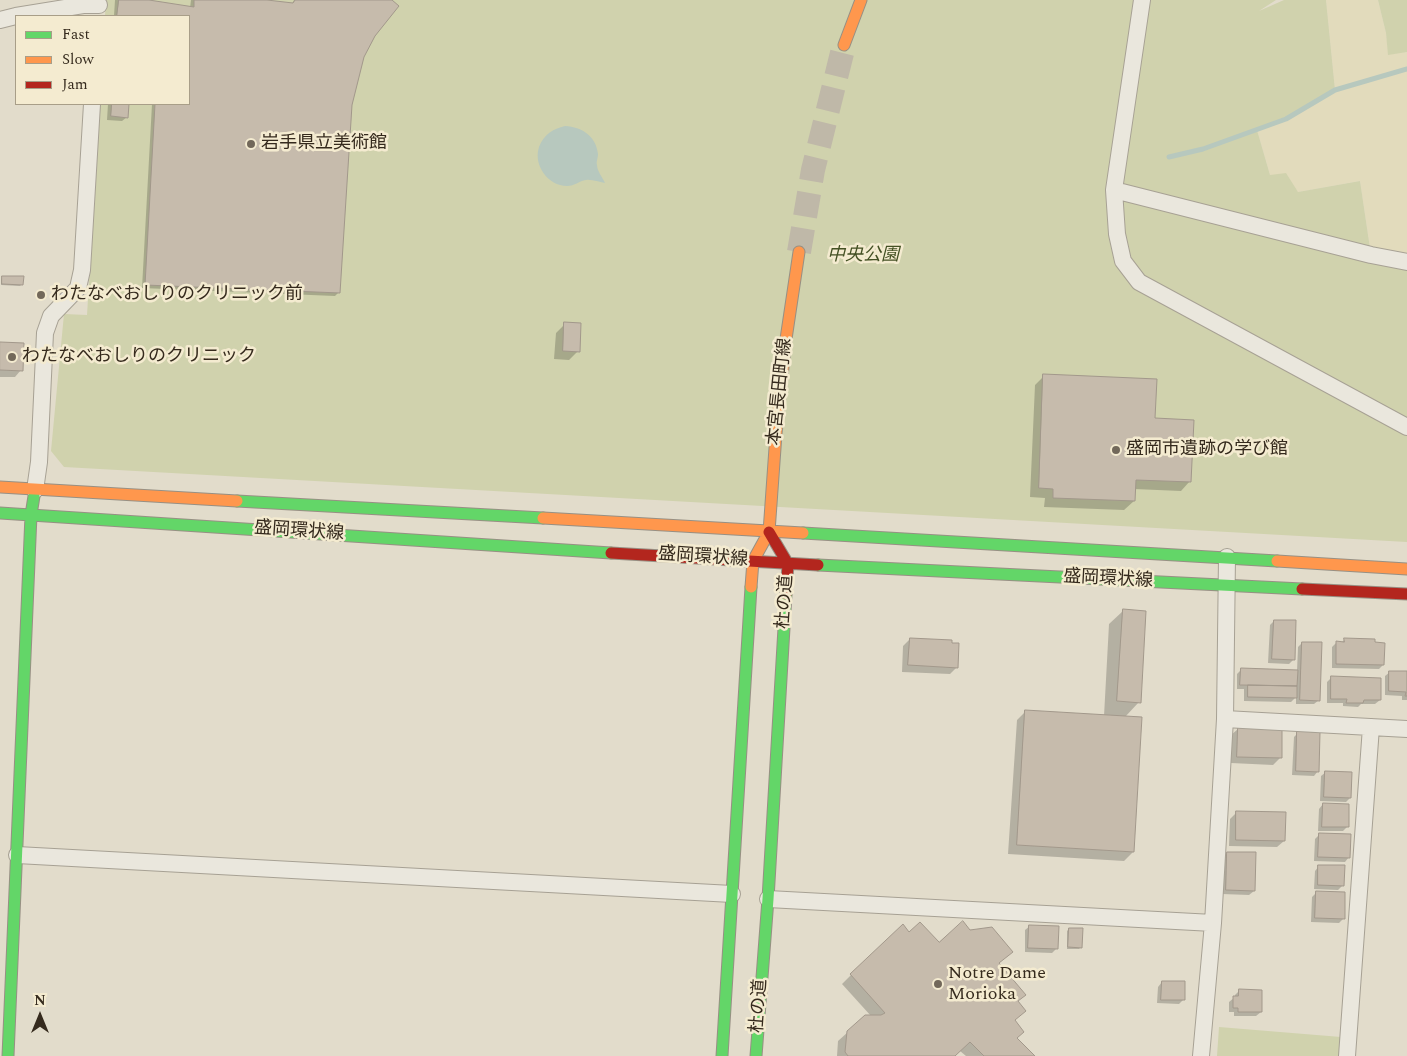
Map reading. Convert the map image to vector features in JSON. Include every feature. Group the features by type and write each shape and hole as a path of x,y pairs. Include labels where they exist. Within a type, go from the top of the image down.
{"main road":[{"path":"844,45 861,0"},
{"name":"本宮長田町線","path":"769,532 776,434 786,339 799,252"},
{"name":"盛岡環状線","path":"0,487 1228,557 1407,569"},
{"path":"8,1056 32,515 35,490"},
{"name":"盛岡環状線","path":"0,513 788,564 1407,594"},
{"name":"杜の道","path":"722,1056 753,561 769,532"},
{"name":"杜の道","path":"756,1056 768,899 788,564 769,532"}],"street":[{"path":"1142,0 1114,190 1118,234 1123,261 1139,282 1407,428"},
{"path":"22,15 83,4 99,7"},
{"path":"0,20 15,16"},
{"path":"35,490 39,462 44,333 51,316 78,288 82,270 92,105"},
{"path":"1114,190 1371,256 1407,262"},
{"path":"1201,1056 1213,924 1225,719 1228,557"},
{"path":"1225,719 1407,729"},
{"path":"1346,1056 1371,727"},
{"path":"17,855 732,894"},
{"path":"768,899 1213,924"}],"shaded area":[{"path":"1326,0 1378,0 1389,54 1407,52 1407,262 1371,255 1360,181 1298,192 1270,175 1257,130 1286,119 1335,90"},
{"path":"565,126 577,128 591,137 597,148 598,170 605,183 588,180 570,186 560,185 548,178 544,173 538,161 539,147 549,133"}],"green space":[{"name":"中央公園","path":"106,0 1276,0 1259,11 1284,0 1326,0 1335,90 1286,119 1257,130 1270,175 1286,173 1298,192 1360,181 1371,255 1407,262 1407,542 64,467 51,451 64,314 87,315 100,105 190,105 190,15 105,15"},
{"path":"1378,0 1407,0 1407,52 1388,55 1386,33"},
{"path":"1219,1027 1341,1037 1339,1056 1217,1056"}],"building":[{"name":"岩手県立美術館","path":"119,0 149,0 194,7 194,0 267,0 293,3 295,0 392,0 399,6 375,36 364,57 352,105 340,293 145,285 155,105 190,105 190,15 117,15"},
{"path":"112,105 129,105 128,118 111,116"},
{"path":"2,276 24,276 23,285 2,284"},
{"path":"564,322 581,323 580,352 563,351"},
{"name":"わたなべおしりのクリニック","path":"0,342 24,343 23,371 0,370"},
{"name":"盛岡市遺跡の学び館","path":"1043,374 1157,379 1155,418 1194,420 1191,482 1136,480 1135,501 1053,498 1053,489 1039,488"},
{"path":"1123,609 1146,611 1141,703 1117,701"},
{"path":"1274,620 1296,620 1295,660 1272,659"},
{"path":"910,638 952,640 952,643 959,643 958,668 908,665"},
{"path":"1344,638 1375,639 1375,642 1385,643 1384,665 1336,664 1336,641 1344,642"},
{"path":"1302,642 1322,642 1320,701 1300,700"},
{"path":"1241,668 1298,670 1297,686 1240,685"},
{"path":"1389,671 1407,671 1407,696 1405,696 1406,692 1389,691"},
{"path":"1331,676 1381,678 1381,700 1346,703 1347,699 1331,699"},
{"path":"1248,685 1297,686 1297,698 1248,697"},
{"path":"1025,710 1142,717 1134,852 1017,845"},
{"path":"1238,727 1282,729 1282,758 1237,757"},
{"path":"1297,731 1320,732 1319,772 1296,771"},
{"path":"1325,771 1352,772 1351,798 1324,797"},
{"path":"1323,803 1349,804 1349,827 1322,827"},
{"path":"1236,811 1286,812 1285,841 1236,840"},
{"path":"1319,833 1351,834 1350,858 1318,857"},
{"path":"1227,852 1256,852 1255,891 1226,890"},
{"path":"1318,865 1345,865 1344,886 1318,885"},
{"path":"1316,891 1345,892 1345,919 1315,918"},
{"name":"Notre Dame Morioka","path":"963,921 970,930 992,927 1013,952 999,963 1026,995 1018,1001 1026,1011 1015,1020 1024,1032 1017,1038 1035,1056 984,1056 970,1042 955,1056 848,1056 845,1052 847,1031 865,1015 881,1015 885,1013 850,974 903,924 909,932 920,922 939,942"},
{"path":"1029,925 1059,926 1058,949 1028,948"},
{"path":"1069,928 1083,928 1082,948 1068,947"},
{"path":"1162,981 1185,981 1185,1000 1161,1000"},
{"path":"1239,989 1262,990 1262,1012 1238,1012 1238,1008 1233,1008 1233,996 1238,996"}],"waterway":[{"path":"1169,157 1203,149 1286,119 1335,90 1407,69"}],"tunnel":[{"path":"799,252 813,170 844,45"}],"traffic: fast":[{"path":"8,1056 31,515 34,496"},
{"path":"237,501 543,518"},
{"path":"0,513 611,553"},
{"path":"803,533 1277,561"},
{"path":"818,565 1302,589"},
{"path":"722,1056 751,587"},
{"path":"756,1056 768,899 786,594"}],"traffic: slow":[{"path":"844,45 861,0"},
{"path":"751,587 753,561 769,532 776,434 786,339 799,252"},
{"path":"0,487 237,501"},
{"path":"543,518 803,533"},
{"path":"1277,561 1407,569"}],"traffic: jam":[{"path":"769,532 788,564 786,594"},
{"path":"611,553 818,565"},
{"path":"1302,589 1407,594"}],"place":[{"name":"岩手県立美術館","path":"251,144"},
{"name":"わたなべおしりのクリニック前","path":"41,295"},
{"name":"わたなべおしりのクリニック","path":"12,357"},
{"name":"盛岡市遺跡の学び館","path":"1116,450"},
{"name":"Notre Dame Morioka","path":"938,984"}]}
